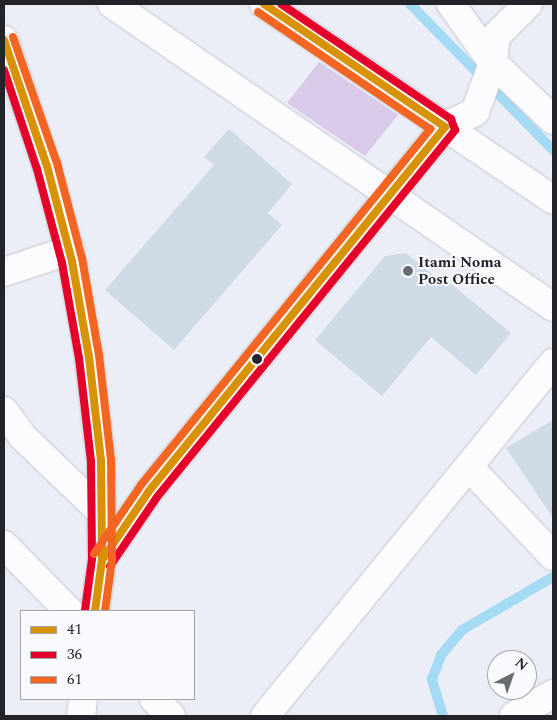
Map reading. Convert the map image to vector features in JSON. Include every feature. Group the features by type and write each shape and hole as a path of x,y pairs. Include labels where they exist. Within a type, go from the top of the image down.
{"street":[{"path":"112,4 553,307"},
{"path":"264,4 553,200"},
{"path":"451,4 491,70 553,120"},
{"path":"102,560 149,491 393,196 445,127 475,112 491,70 496,36 528,4"},
{"path":"4,40 47,166 70,250 97,416 102,560 95,610"},
{"path":"4,272 70,250"},
{"path":"266,716 553,364"},
{"path":"4,410 22,436 101,512"},
{"path":"469,467 553,556"},
{"path":"4,545 68,610"},
{"path":"514,716 553,694"},
{"path":"81,716 83,700"},
{"path":"155,700 171,716"}],"shaded area":[{"path":"319,62 398,115 365,156 287,103"}],"building":[{"path":"229,129 292,184 268,213 282,225 174,350 105,290 214,165 204,157"},
{"path":"406,253 447,286 450,283 511,333 476,375 431,337 382,396 315,340 385,256"},
{"path":"553,420 553,518 506,448"}],"waterway":[{"path":"410,4 553,150"},
{"path":"443,716 432,679 441,655 462,630 553,577"}],"transit line":[{"name":"41","path":"102,560 149,491 445,127 264,4"},
{"name":"36","path":"110,566 157,497 455,130 451,119 281,4"},
{"name":"61","path":"94,554 141,485 430,129 258,12"},
{"name":"61","path":"13,37 57,163 82,258 99,355 111,460 112,560 105,610"},
{"name":"41","path":"4,40 47,166 72,261 89,357 101,460 102,560 95,610"},
{"name":"36","path":"4,70 37,169 62,263 79,358 91,461 92,559 85,610"}],"place":[{"name":"Itami Noma Post Office","path":"408,271"}]}
